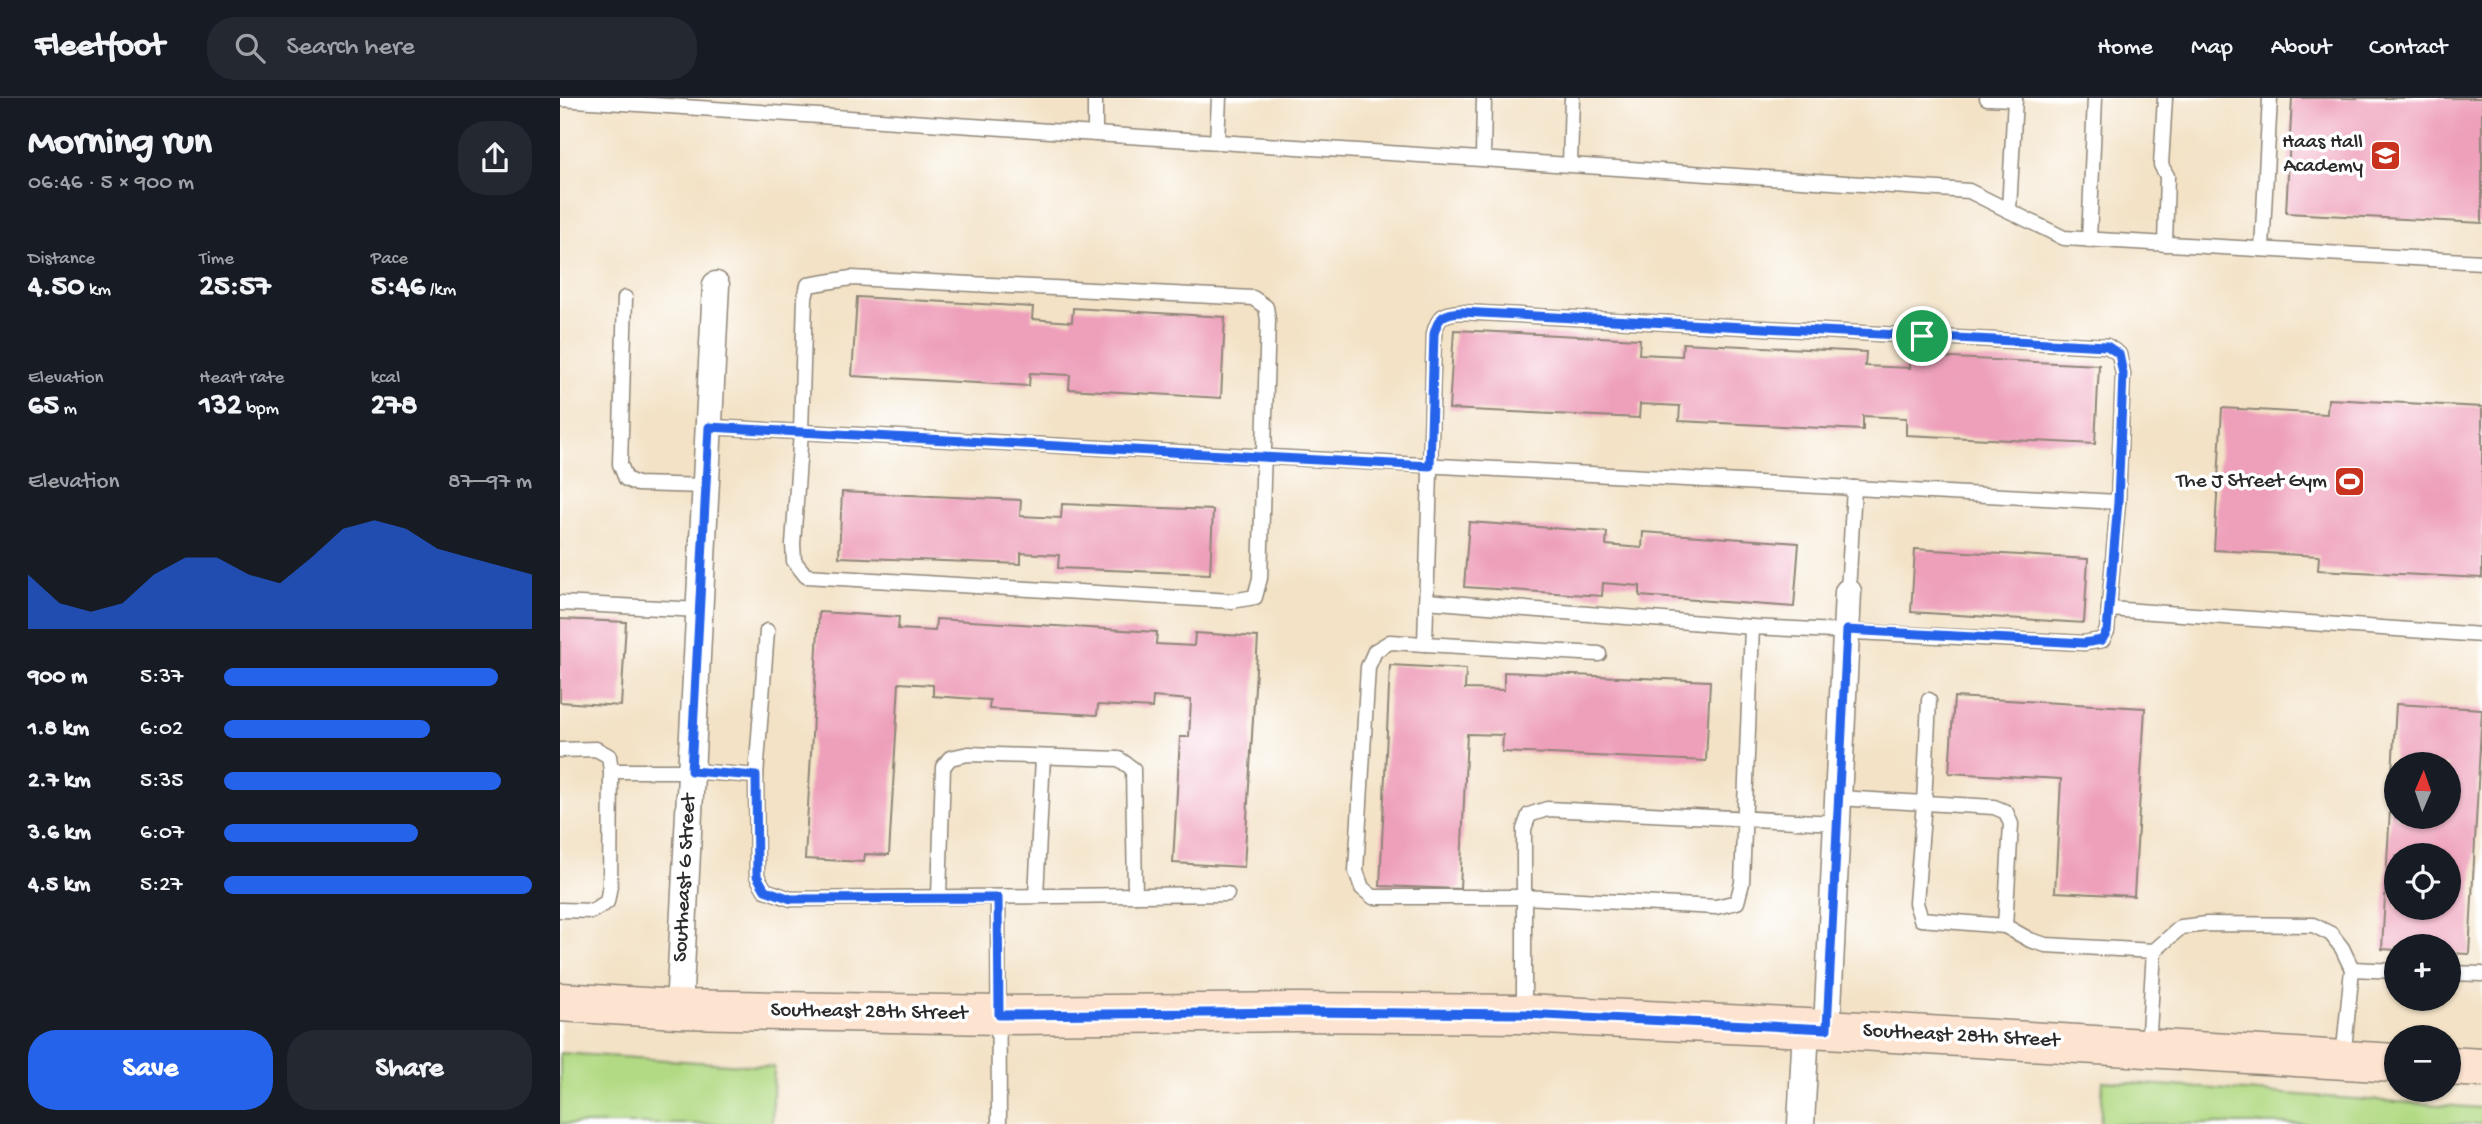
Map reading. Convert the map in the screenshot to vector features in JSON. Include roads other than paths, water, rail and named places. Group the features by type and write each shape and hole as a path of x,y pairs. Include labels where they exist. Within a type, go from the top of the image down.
{"main road":[{"name":"Southeast 28th Street","path":"560,1002 679,1009 999,1015 1298,1012 1524,1014 2384,1062"},
{"path":"2461,1067 2482,1068"}],"street":[{"name":"Southeast G Street","path":"679,1009 716,285"},
{"path":"1801,1124 1816,1029 1838,811 1849,592"}],"lane":[{"path":"1095,98 1095,134"},
{"path":"1217,141 1219,98"},
{"path":"1483,158 1484,98"},
{"path":"1570,164 1572,98"},
{"path":"1987,98 2015,99 2008,210"},
{"path":"2089,240 2095,98"},
{"path":"2165,98 2161,165 2167,176 2165,244"},
{"path":"2262,249 2270,98"},
{"path":"560,99 713,103 1095,134 1969,191 2064,238 2482,262"},
{"path":"851,278 1253,298 1266,307 1268,320 1260,578 1255,597 1231,601 806,576 794,561 793,544 801,432 805,298 808,285 851,278"},
{"path":"625,298 620,464 626,479 637,484 706,486"},
{"path":"1425,644 1426,601 1434,334 1437,321 1446,313 2107,346 2119,354 2123,374 2118,502 2107,631 2102,640 2084,643 1752,627 1426,601"},
{"path":"709,427 2118,502"},
{"path":"1849,592 1854,488"},
{"path":"560,603 700,610"},
{"path":"2109,609 2482,635"},
{"path":"1599,654 1390,642 1375,651 1368,667 1356,871 1362,887 1373,897 1524,897 1716,907 1737,902 1742,883 1752,627"},
{"path":"767,631 756,776 757,876 765,890 791,899 1227,894"},
{"path":"1928,699 1924,803 1916,903 1921,919 2005,926 2030,940 2046,945 2154,951"},
{"path":"560,750 596,749 610,755 611,771 610,885 607,902 592,911 560,910"},
{"path":"939,897 943,767 950,758 968,754 1119,759 1133,769 1135,895"},
{"path":"1036,896 1043,757"},
{"path":"611,771 691,771 756,776"},
{"path":"1524,1014 1524,829 1529,815 1548,809 1744,819 1924,803 1994,807 2006,812 2011,824 2005,926"},
{"path":"998,898 999,1124"},
{"path":"2148,1048 2154,951 2180,927 2207,924 2313,925 2331,934 2342,948 2352,969 2343,1059"},
{"path":"2352,969 2384,970"},
{"path":"2461,973 2482,974"}],"place":[{"name":"Haas Hall Academy","path":"2386,155"},
{"name":"The J Street Gym","path":"2350,482"}]}
